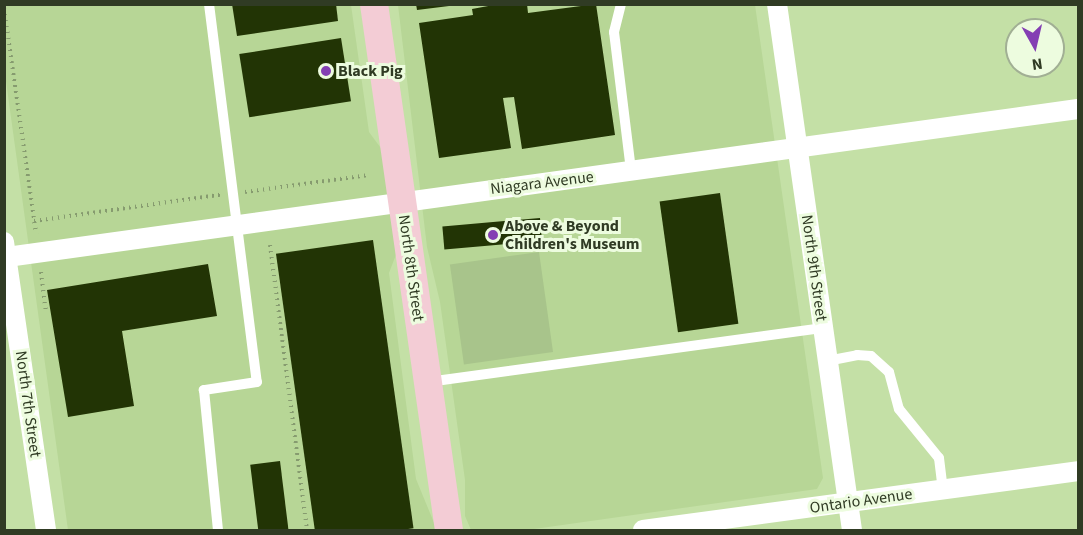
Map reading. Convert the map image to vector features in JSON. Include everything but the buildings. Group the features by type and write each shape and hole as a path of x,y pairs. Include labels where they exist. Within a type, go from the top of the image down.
{"main road":[{"name":"North 8th Street","path":"374,4 449,531"}],"street":[{"name":"North 9th Street","path":"777,4 852,531"},
{"name":"Niagara Avenue","path":"6,262 39,252 1078,109"},
{"name":"North 7th Street","path":"6,262 46,531"},
{"name":"Ontario Avenue","path":"643,531 1078,471"}],"lane":[{"path":"209,4 257,382 204,390 218,531"},
{"path":"621,4 614,32 631,171"},
{"path":"428,382 823,328"},
{"path":"827,361 857,355 871,356 884,366 899,409 939,458 943,489"}],"path":[{"path":"4,8 46,309"},
{"path":"34,222 369,175"},
{"path":"270,245 307,531"}],"shaded area":[{"path":"4,5 351,5 369,132 383,151 397,252 389,273 416,479 437,530 68,530 5,74"},
{"path":"398,5 755,5 823,478 817,489 527,530 471,530 465,516 465,480 440,302 427,247"},
{"path":"539,252 553,352 464,365 450,265"}],"place":[{"name":"Black Pig","path":"326,71"},
{"name":"Above & Beyond Children's Museum","path":"493,235"}]}
